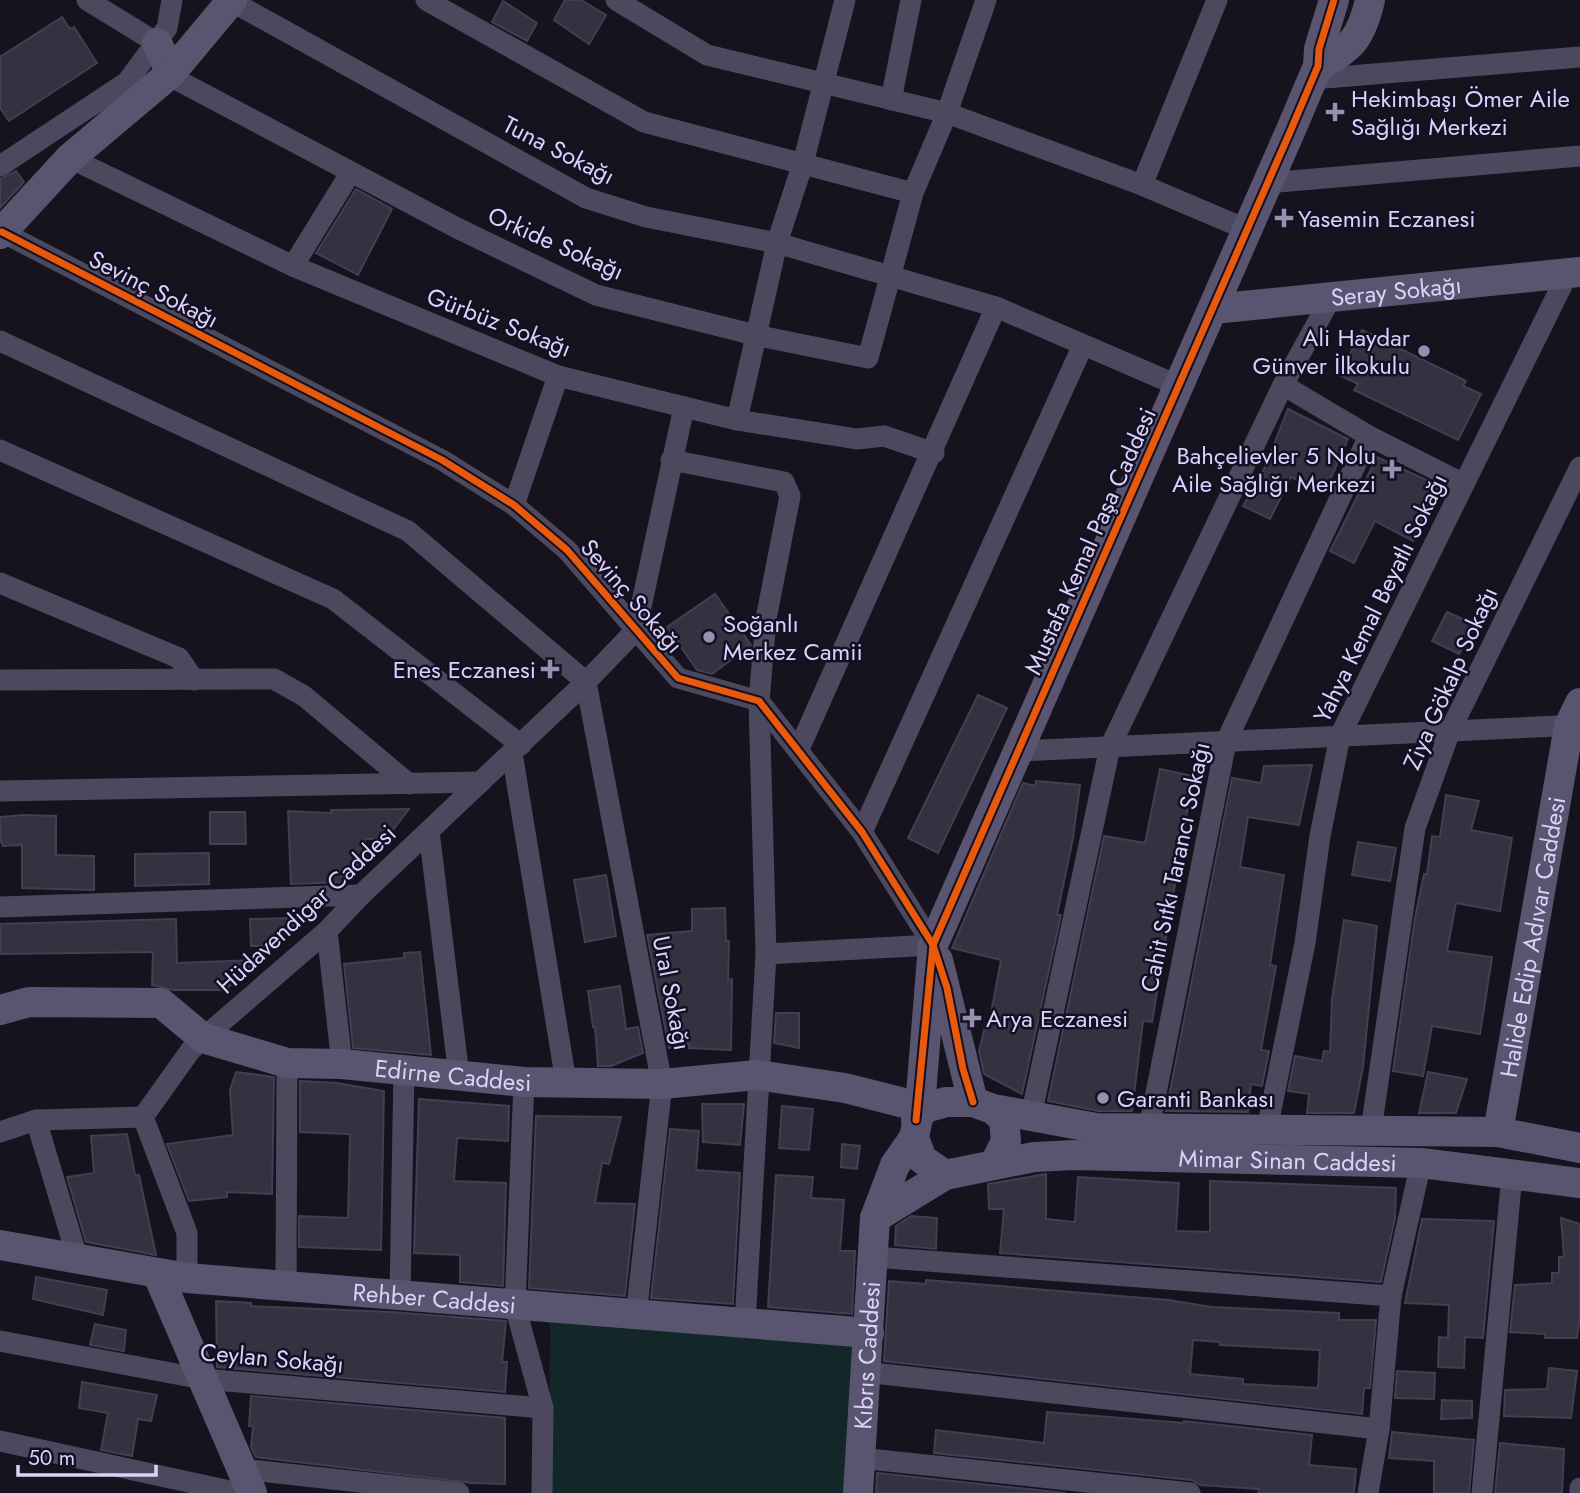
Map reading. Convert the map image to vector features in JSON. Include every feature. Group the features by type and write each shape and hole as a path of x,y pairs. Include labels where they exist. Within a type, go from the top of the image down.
{"main road":[{"name":"Mustafa Kemal Paşa Caddesi","path":"917,1122 933,945 1316,73 1319,49 1335,0"},
{"path":"1316,73 1348,51 1364,26 1370,0"},
{"path":"1,233 70,158 171,73 232,1"},
{"path":"157,44 171,73"},
{"name":"Seray Sokağı","path":"1213,309 1574,272"},
{"name":"Halide Edip Adıvar Caddesi","path":"1498,1132 1576,718"},
{"path":"933,945 947,988 963,1069 983,1106"},
{"name":"Edirne Caddesi","path":"0,1010 29,1002 161,1003 203,1038 287,1063 342,1064 524,1082 662,1084 757,1075 845,1088 917,1122"},
{"path":"876,1218 945,1175 994,1165 1006,1141 1004,1120 983,1106 946,1102 925,1108 917,1122 922,1159 945,1175"},
{"name":"Mimar Sinan Caddesi","path":"983,1106 1096,1128 1498,1132 1580,1148"},
{"name":"Kıbrıs Caddesi","path":"858,1493 876,1218 895,1165 917,1122"},
{"name":"Mimar Sinan Caddesi","path":"994,1165 1034,1157 1075,1155 1421,1163 1580,1183"},
{"name":"Rehber Caddesi","path":"0,1245 172,1277 869,1333"},
{"path":"172,1277 203,1379 244,1485"}],"street":[{"path":"87,0 157,44"},
{"path":"0,166 127,82 167,28 172,0"},
{"path":"426,0 644,122 913,193"},
{"path":"616,0 707,55 947,113 1142,185 1248,230"},
{"path":"737,420 777,243 803,163 845,0"},
{"path":"891,100 911,0"},
{"path":"891,275 913,193 947,113 986,0"},
{"path":"1142,185 1217,0"},
{"name":"Tuna Sokağı","path":"232,1 586,198 646,218 777,243 996,307 1179,386"},
{"path":"1316,73 1580,57"},
{"name":"Orkide Sokağı","path":"171,73 181,82 351,172 596,295 755,335 868,358 891,275"},
{"path":"1268,183 1580,156"},
{"name":"Gürbüz Sokağı","path":"70,158 293,266 558,376 737,420 857,439 884,436 934,453"},
{"path":"293,266 351,172"},
{"name":"Sevinç Sokağı","path":"1,233 442,460 514,505 567,550 678,678 760,701"},
{"name":"Yahya Kemal Beyatlı Sokağı","path":"1267,1129 1305,943 1320,836 1340,736 1464,484 1574,272"},
{"path":"1031,1116 1110,747 1283,385 1332,296"},
{"path":"799,749 934,453 996,307"},
{"path":"0,341 408,531 586,682"},
{"path":"862,832 1083,345"},
{"path":"514,505 558,376"},
{"path":"1283,385 1369,436 1464,484"},
{"path":"636,630 670,460 684,407"},
{"name":"Cahit Sıtkı Tarancı Sokağı","path":"1149,1128 1226,741 1369,436"},
{"path":"0,450 333,598 517,749 566,1082"},
{"path":"670,460 783,482 790,496 766,619 760,701 766,954 757,1075 745,1324"},
{"name":"Ziya Gökalp Sokağı","path":"1371,1130 1415,828 1450,731 1580,467"},
{"path":"0,583 178,658 194,680"},
{"name":"Hüdavendigar Caddesi","path":"143,1117 190,1051 203,1038 327,931 361,895 586,682 636,630"},
{"path":"0,680 274,679 304,696 409,784"},
{"name":"Ural Sokağı","path":"586,682 662,1084 636,1316"},
{"path":"760,701 862,832 933,945 766,954"},
{"path":"1020,751 1450,731 1576,718"},
{"path":"0,791 481,782"},
{"path":"429,831 459,1076"},
{"path":"0,907 361,895"},
{"path":"327,931 342,1064"},
{"path":"286,1285 287,1063"},
{"path":"400,1296 404,1069"},
{"path":"524,1082 515,1306 543,1408 542,1493"},
{"path":"0,1132 36,1120 143,1117 187,1233 172,1277"},
{"path":"36,1120 78,1260"},
{"path":"1368,1493 1379,1429 1391,1296 1421,1163"},
{"path":"1482,1493 1512,1175"},
{"path":"874,1257 1391,1296"},
{"name":"Ceylan Sokağı","path":"0,1341 203,1379 543,1408"},
{"path":"864,1372 1379,1429"},
{"path":"0,1441 244,1485 459,1493"},
{"path":"860,1458 1190,1493"}],"green space":[{"path":"550,1317 861,1340 846,1493 549,1493"}],"building":[{"path":"565,0 581,0 606,15 589,44 554,20"},
{"path":"503,1 537,23 527,41 492,22"},
{"path":"62,17 70,29 74,27 97,63 9,121 0,108 0,57"},
{"path":"16,171 24,182 0,208 0,179"},
{"path":"356,189 392,209 358,275 316,253"},
{"path":"1362,330 1466,381 1463,386 1481,394 1458,440 1354,390 1358,384 1339,375"},
{"path":"1288,409 1348,439 1325,492 1291,477 1270,519 1243,506 1265,467"},
{"path":"1377,457 1441,487 1413,541 1375,521 1354,563 1330,551"},
{"name":"Soğanlı Merkez Camii","path":"715,594 751,645 712,674 697,670 667,627"},
{"path":"1447,612 1474,624 1459,654 1432,641"},
{"path":"978,695 1007,708 938,853 908,838"},
{"path":"1312,765 1299,825 1248,817 1240,867 1284,875 1270,965 1276,966 1261,1050 1269,1051 1262,1086 1251,1084 1248,1112 1166,1111 1232,778 1261,783 1264,766"},
{"path":"1160,769 1193,776 1152,1022 1143,1021 1132,1111 1098,1111 1048,1101 1104,836 1145,843"},
{"path":"1036,781 1080,785 1073,838 1057,915 1061,915 1022,1094 984,1074 979,1051 986,1023 989,1024 1001,960 952,948 1023,783 1035,786"},
{"path":"1446,795 1479,801 1471,830 1512,838 1500,911 1456,903 1447,951 1492,957 1480,1034 1432,1026 1423,1076 1393,1071 1415,918 1424,874 1427,874 1432,836 1440,837"},
{"path":"409,809 386,839 365,839 366,861 345,882 291,884 288,811 331,813 331,810"},
{"path":"210,812 245,812 246,844 210,844"},
{"path":"56,816 56,855 94,856 94,890 22,888 22,845 3,846 0,839 0,817"},
{"path":"1358,842 1396,848 1390,881 1352,875"},
{"path":"209,853 209,884 135,886 135,854"},
{"path":"606,875 616,936 585,942 574,880"},
{"path":"725,908 726,941 729,941 728,980 732,979 731,1050 689,1048 689,1044 669,1048 647,935 692,931 692,909"},
{"path":"293,918 293,928 272,946 251,946 250,919"},
{"path":"176,919 177,963 258,960 225,990 173,990 152,985 153,952 0,954 0,924"},
{"path":"1344,920 1377,926 1363,1067 1354,1113 1307,1113 1309,1094 1288,1091 1295,1056 1322,1061 1324,1051 1330,1052 1332,999"},
{"path":"420,952 431,1055 353,1048 344,964 404,958 404,953"},
{"path":"620,986 626,1029 638,1027 643,1053 611,1066 598,1066 595,1027 588,991"},
{"path":"776,1013 799,1013 799,1048 774,1043"},
{"path":"236,1072 274,1077 272,1194 227,1192 227,1197 189,1201 167,1144 233,1135 230,1090"},
{"path":"1428,1072 1467,1079 1456,1113 1419,1113"},
{"path":"300,1081 337,1083 384,1091 381,1250 299,1247 299,1216 348,1218 350,1134 300,1132"},
{"path":"419,1099 509,1106 508,1141 457,1138 454,1181 506,1183 503,1286 460,1282 460,1255 414,1253"},
{"path":"702,1104 744,1104 740,1145 703,1142"},
{"path":"782,1106 813,1109 809,1150 779,1148"},
{"path":"536,1116 621,1117 609,1164 602,1163 595,1203 635,1204 625,1296 529,1288"},
{"path":"670,1129 699,1131 696,1170 740,1173 733,1304 651,1298"},
{"path":"127,1134 135,1175 139,1175 156,1255 86,1242 67,1177 94,1173 91,1136"},
{"path":"842,1144 860,1146 857,1169 841,1167"},
{"path":"1046,1174 1046,1219 1075,1222 1078,1177 1179,1183 1176,1231 1210,1232 1210,1181 1396,1188 1395,1218 1381,1282 1000,1253 1004,1209 989,1209 988,1184"},
{"path":"776,1175 813,1177 811,1198 844,1200 840,1251 855,1251 852,1314 768,1307"},
{"path":"911,1216 937,1218 936,1249 895,1245 896,1226"},
{"path":"1561,1218 1580,1224 1580,1317 1577,1338 1545,1338 1545,1334 1510,1332 1515,1285 1552,1283 1552,1273 1559,1273 1559,1257 1564,1257"},
{"path":"1422,1219 1494,1221 1483,1338 1465,1337 1464,1368 1438,1367 1439,1337 1448,1338 1449,1305 1405,1303"},
{"path":"36,1277 107,1290 103,1315 33,1299"},
{"path":"926,1280 1169,1300 1211,1307 1339,1313 1339,1320 1376,1320 1370,1388 1364,1388 1362,1414 884,1361 889,1281 926,1284","holes":["1193,1340 1220,1342 1220,1345 1320,1350 1318,1388 1243,1384 1243,1379 1190,1374"]},
{"path":"216,1301 251,1303 251,1306 391,1312 506,1321 502,1362 507,1362 505,1392 217,1367"},
{"path":"95,1324 126,1330 124,1351 90,1345"},
{"path":"1549,1368 1577,1371 1571,1418 1504,1416 1505,1390 1547,1389"},
{"path":"1397,1371 1435,1373 1434,1399 1395,1398"},
{"path":"82,1382 157,1395 151,1421 138,1419 132,1456 101,1450 108,1413 79,1408"},
{"path":"251,1396 505,1418 505,1484 472,1483 256,1457 251,1447 253,1426 249,1426"},
{"path":"1442,1400 1472,1401 1472,1418 1441,1419"},
{"path":"1047,1412 1184,1421 1312,1435 1309,1465 1356,1469 1354,1493 1258,1493 1259,1489 1200,1485 1191,1480 934,1453 936,1430 1044,1443"},
{"path":"1392,1432 1474,1440 1469,1493 1434,1493 1434,1461 1389,1458"},
{"path":"1500,1443 1564,1449 1562,1493 1495,1493"},
{"path":"877,1473 1066,1493 876,1493"}],"cycle path":[{"path":"916,1120 933,945 1290,132 1318,66 1319,49 1334,0"},
{"path":"2,232 442,460 514,505 567,550 678,678 759,701 862,832 933,945 947,988 963,1069 973,1102"}],"place":[{"name":"Hekimbaşı Ömer Aile Sağlığı Merkezi","path":"1335,112"},
{"name":"Yasemin Eczanesi","path":"1284,218"},
{"name":"Ali Haydar Günver İlkokulu","path":"1424,351"},
{"name":"Bahçelievler 5 Nolu Aile Sağlığı Merkezi","path":"1392,469"},
{"name":"Soğanlı Merkez Camii","path":"709,637"},
{"name":"Enes Eczanesi","path":"550,669"},
{"name":"Arya Eczanesi","path":"972,1018"},
{"name":"Garanti Bankası","path":"1103,1098"}]}
